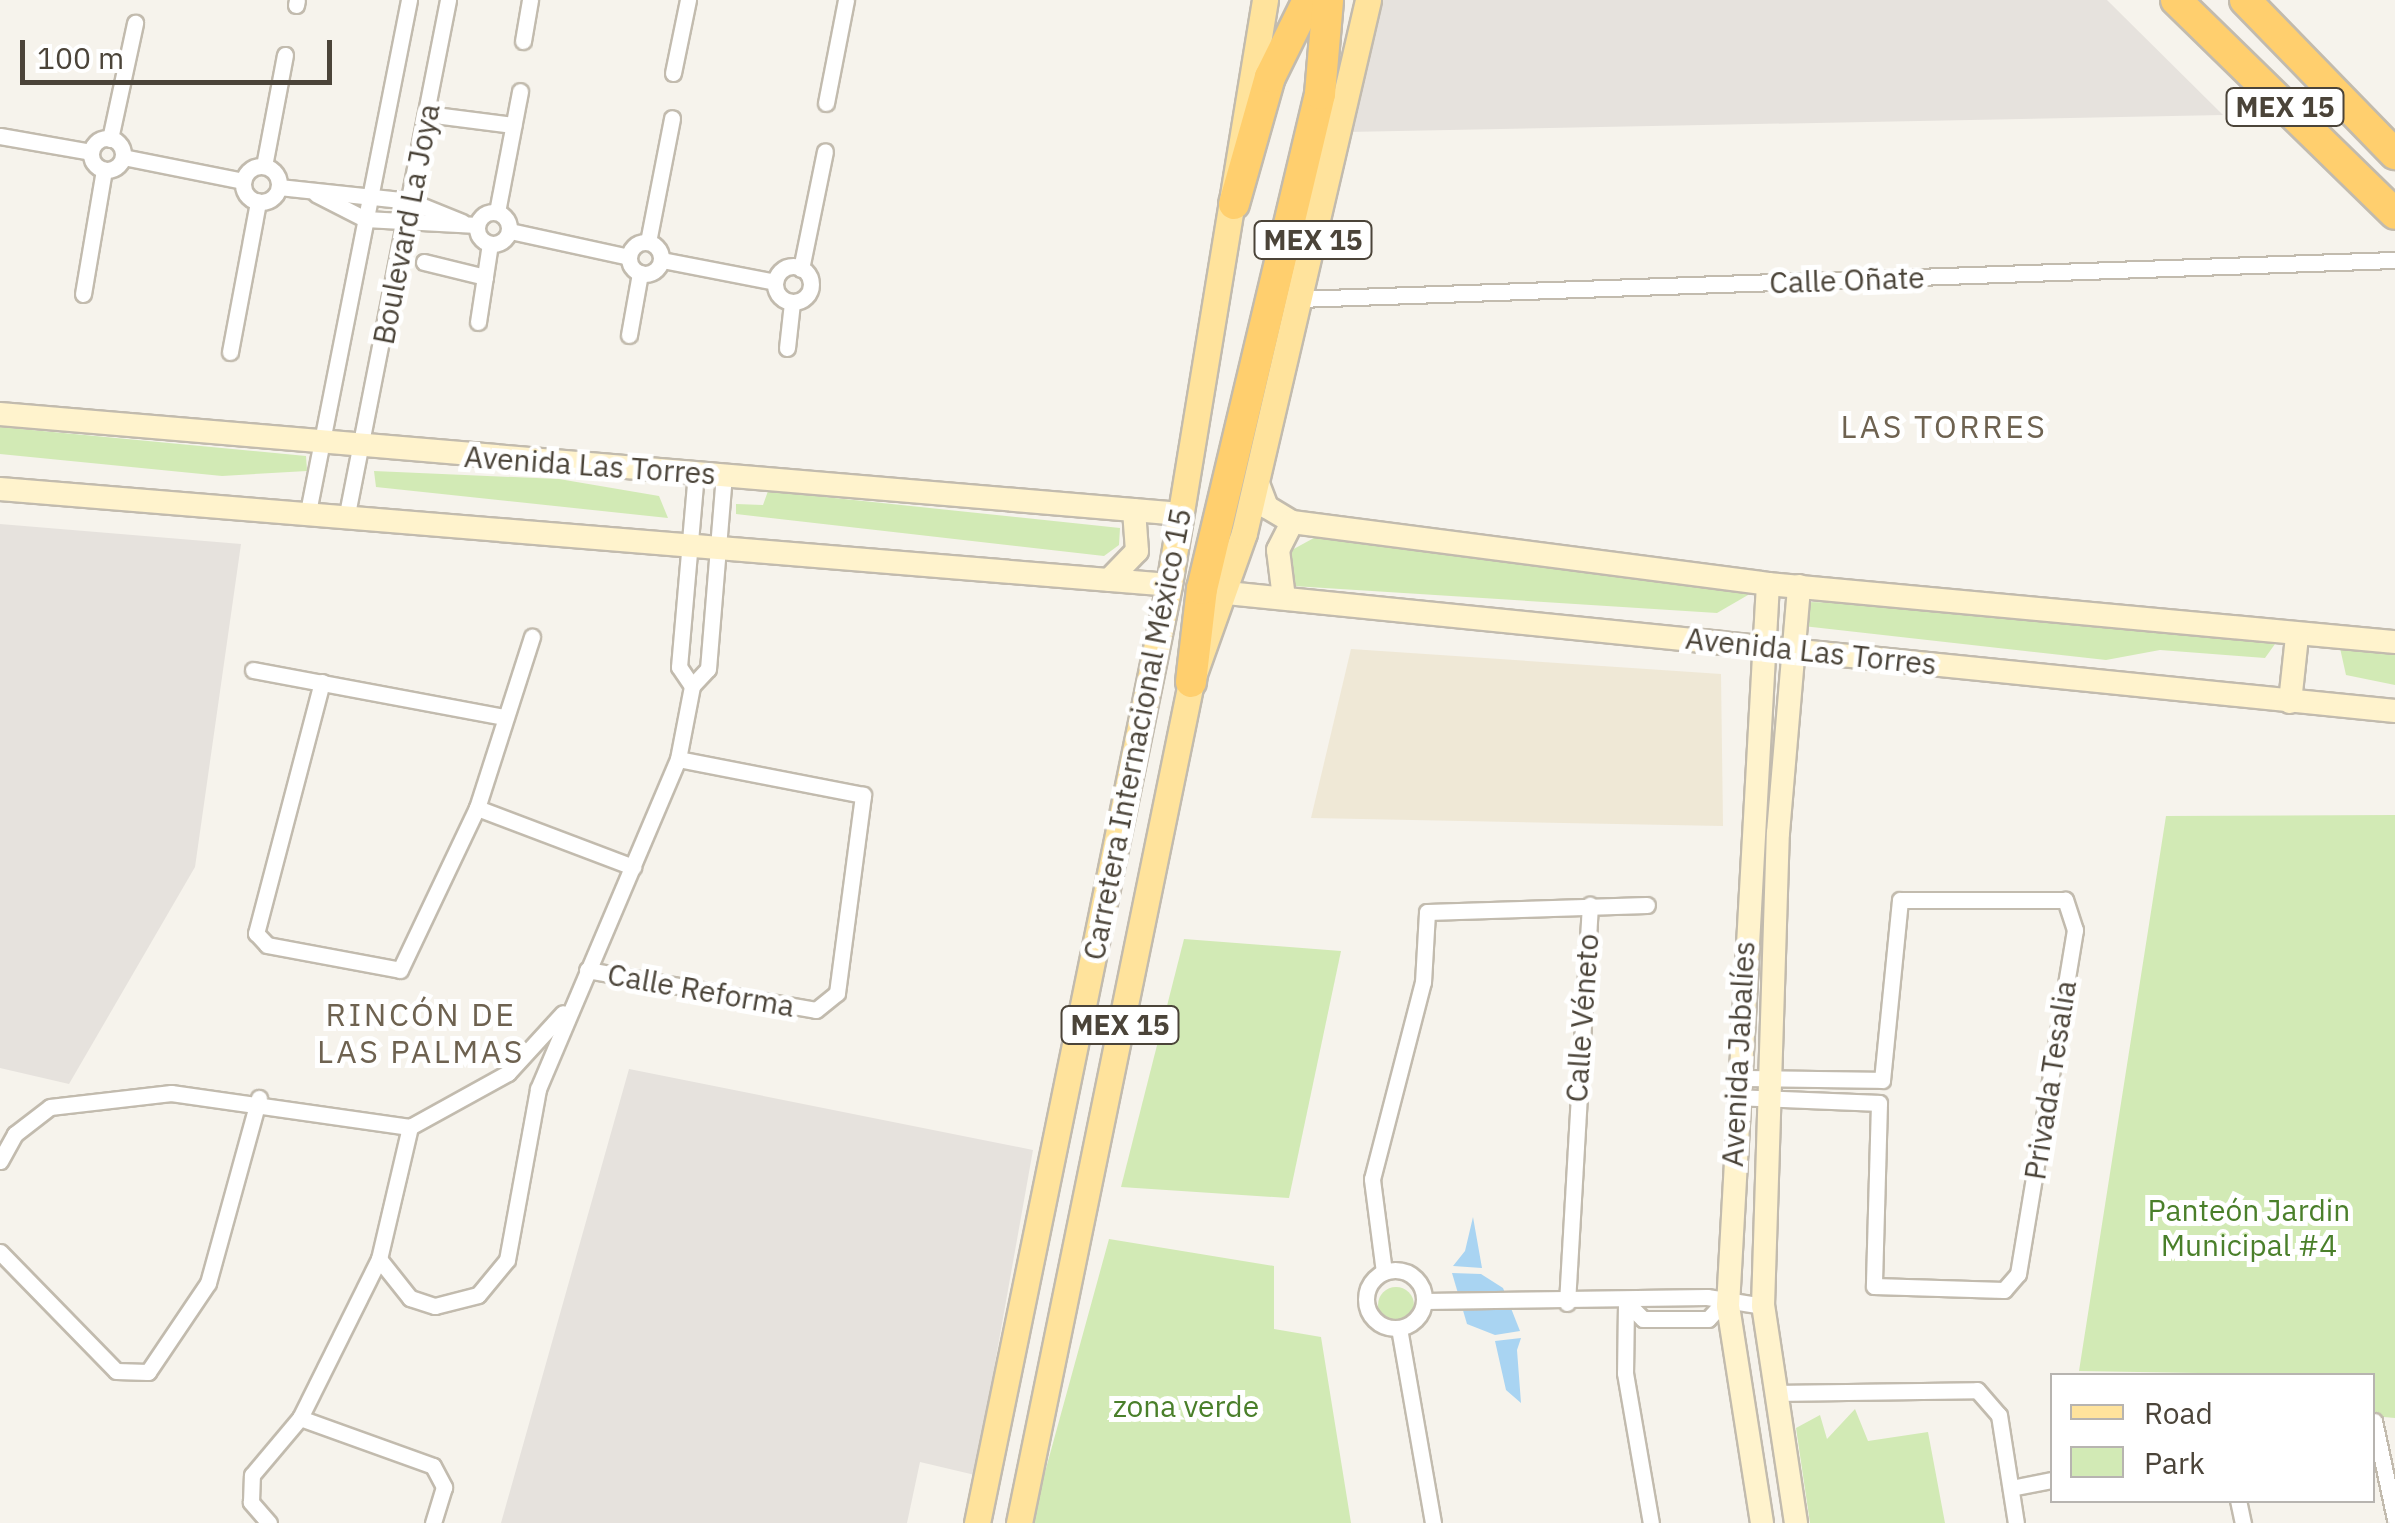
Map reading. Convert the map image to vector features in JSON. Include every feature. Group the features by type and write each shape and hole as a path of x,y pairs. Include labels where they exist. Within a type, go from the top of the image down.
{"highway":[{"path":"1234,204 1270,77 1308,0"},
{"name":"MEX 15","path":"1191,682 1223,500 1320,94 1328,0"},
{"name":"MEX 15","path":"2176,0 2395,214"},
{"name":"MEX 15","path":"2246,0 2395,154"}],"main road":[{"name":"Carretera Internacional México 15","path":"977,1523 1168,585 1234,204 1240,111 1265,0"},
{"name":"MEX 15","path":"1258,480 1368,0"},
{"name":"Carretera Internacional México 15","path":"1018,1523 1191,682 1228,593 1258,480"}],"street":[{"name":"Boulevard La Joya","path":"324,444 408,0"},
{"name":"Boulevard La Joya","path":"363,448 448,0"},
{"path":"522,41 530,0"},
{"path":"672,73 688,0"},
{"path":"826,103 846,0"},
{"path":"91,152 110,138 135,23"},
{"path":"285,55 264,166 278,187 316,194 369,193 410,201 469,223 490,244"},
{"path":"520,91 497,212 510,231 629,257 640,273 629,335"},
{"path":"442,116 513,125"},
{"path":"629,257 648,242 672,118"},
{"path":"0,136 91,152 104,170 83,294"},
{"path":"110,138 123,157 242,181 258,202"},
{"path":"787,348 792,303 811,284 801,268 824,150"},
{"path":"104,170 123,157"},
{"path":"242,181 264,166"},
{"path":"230,352 258,202 278,187"},
{"path":"316,194 365,218 406,225 469,223 497,212"},
{"path":"478,322 490,244 510,231"},
{"path":"648,242 662,260 775,282 792,303"},
{"path":"640,273 662,260"},
{"name":"Calle Oñate","path":"1299,299 2395,260"},
{"path":"424,262 485,277"},
{"path":"775,282 784,268 801,268"},
{"name":"Avenida Las Torres","path":"0,414 363,448 724,474 1181,514"},
{"path":"307,517 324,444"},
{"path":"346,519 363,448"},
{"path":"692,686 679,668 696,472"},
{"path":"378,1259 410,1298 435,1306 478,1295 507,1260 538,1090 566,1010 634,867 678,759 692,686 708,669 724,474"},
{"path":"1258,480 1267,508 1292,522 1278,550 1284,598"},
{"path":"0,489 1168,585"},
{"path":"1109,580 1137,550 1134,510"},
{"name":"Avenida Las Torres","path":"1292,522 1768,584 2297,638 2395,642"},
{"name":"Avenida Jabalíes","path":"1762,1523 1724,1305 1768,584"},
{"name":"Avenida Jabalíes","path":"1796,1523 1762,1306 1769,1089 1798,586"},
{"name":"Avenida Las Torres","path":"1228,593 2395,711"},
{"path":"322,682 256,933 267,945 400,970 477,808 506,731 503,717 532,638"},
{"path":"2290,702 2297,638"},
{"path":"253,670 503,717"},
{"name":"Calle Reforma","path":"586,970 816,1010 837,993 864,795 678,759"},
{"path":"477,808 634,867"},
{"name":"Privada Tesalia","path":"1900,900 2065,900 2075,930 2018,1274 2004,1290 1874,1286 1879,1103 1769,1089 1882,1080 1900,900"},
{"path":"1590,905 1647,905"},
{"name":"Calle Véneto","path":"1384,1272 1372,1180 1423,982 1427,912 1590,905 1567,1303"},
{"path":"0,1161 14,1134 50,1107 171,1093 259,1098 410,1127 508,1072 566,1010"},
{"path":"508,1072 528,1074 538,1090"},
{"path":"1735,1087 1769,1089"},
{"path":"0,1252 116,1371 148,1372 208,1284 259,1098"},
{"path":"269,1523 250,1488 300,1418 378,1259 410,1127"},
{"path":"1399,1328 1368,1311 1366,1292 1384,1272 1412,1275 1424,1302"},
{"path":"1399,1328 1424,1302 1627,1304 1706,1296 1724,1305 1762,1306"},
{"path":"1627,1304 1625,1373 1651,1523"},
{"path":"1399,1328 1433,1523"},
{"path":"1774,1393 1977,1390 1999,1414 2016,1523"},
{"path":"300,1418 418,1456 444,1486 432,1523"},
{"path":"2375,1427 2395,1522"},
{"path":"1749,1455 1782,1448"},
{"path":"2011,1488 2050,1480"}],"shaded area":[{"path":"1379,0 2107,0 2223,115 1347,132"},
{"path":"0,524 241,544 195,867 69,1084 0,1068"},
{"path":"1351,649 1721,674 1723,826 1311,818"},
{"path":"629,1069 1033,1150 975,1475 920,1462 907,1523 501,1523"}],"green space":[{"path":"0,427 306,456 307,471 222,476 0,454"},
{"path":"374,471 559,479 659,496 668,518 376,487"},
{"path":"768,491 1120,528 1119,545 1104,556 736,514 736,504 763,505"},
{"path":"1334,527 1747,585 1748,595 1717,613 1293,586 1290,551"},
{"path":"1804,602 1867,603 2280,637 2265,658 2160,650 2106,660 1803,626"},
{"path":"2340,648 2395,653 2395,685 2346,675"},
{"name":"Panteón Jardin Municipal #4","path":"2395,815 2395,1418 2375,1416 2375,1373 2079,1371 2166,816"},
{"path":"1184,939 1341,951 1289,1198 1121,1187"},
{"name":"zona verde","path":"1109,1239 1274,1266 1274,1329 1321,1337 1351,1523 1031,1523"},
{"path":"1396,1287 1409,1292 1414,1305 1409,1318 1396,1323 1383,1318 1378,1305 1383,1292"},
{"path":"1855,1409 1868,1441 1928,1432 1945,1523 1810,1523 1796,1428 1820,1415 1827,1439"}],"water":[{"path":"1473,1217 1482,1268 1453,1266 1465,1251"},
{"path":"1452,1273 1481,1274 1503,1288 1520,1331 1495,1335 1467,1324"},
{"path":"1521,1338 1517,1350 1521,1403 1506,1390 1495,1341"}],"district":[{"name":"LAS TORRES","path":"1944,426"},
{"name":"RINCÓN DE LAS PALMAS","path":"421,1034"}]}
